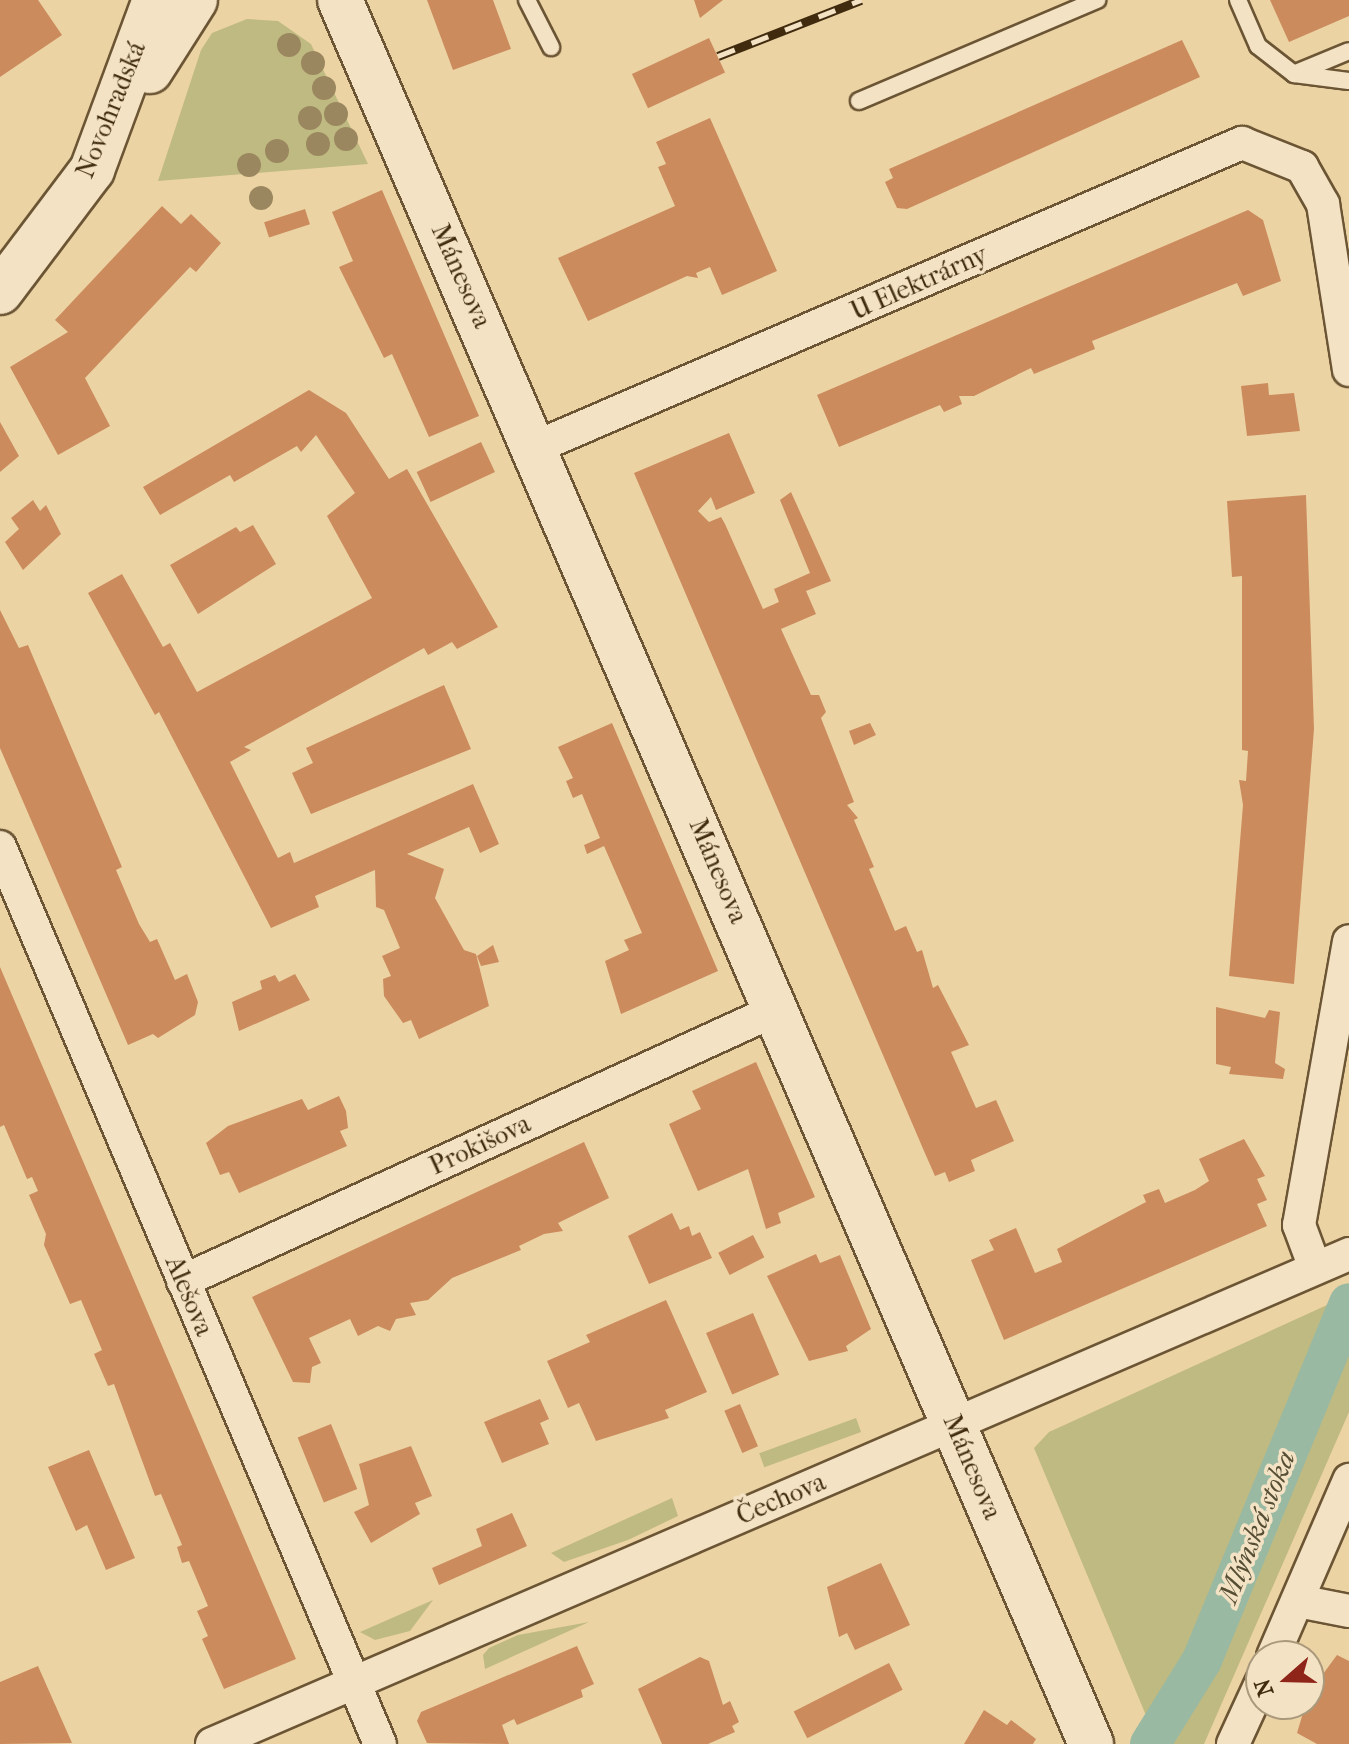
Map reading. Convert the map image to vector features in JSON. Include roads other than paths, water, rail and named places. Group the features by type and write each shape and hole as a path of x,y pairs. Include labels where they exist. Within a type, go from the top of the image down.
{"main road":[{"name":"Novohradská","path":"0,292 92,170 155,0"},
{"path":"92,170 195,0"},
{"path":"311,0 375,80"},
{"name":"Mánesova","path":"340,0 778,1009 954,1424 1078,1736"}],"street":[{"name":"U Elektrárny","path":"536,447 1242,143 1302,167 1323,204 1349,370"},
{"name":"Alešova","path":"0,847 380,1744"},
{"path":"1328,1263 1299,1225 1349,941"},
{"name":"Prokišova","path":"183,1281 778,1009"},
{"name":"Čechova","path":"212,1744 1328,1263"},
{"path":"1280,1640 1349,1480"},
{"path":"1298,1601 1349,1611"},
{"path":"1233,1744 1245,1718"}],"lane":[{"path":"527,0 551,47"},
{"path":"859,101 1097,0"},
{"path":"1238,0 1258,46 1294,74 1349,81"},
{"path":"1294,74 1349,51"}],"waterway":[{"name":"Mlýnská stoka","path":"1150,1744 1202,1660 1349,1303"}],"railway":[{"path":"718,56 861,0"}]}
